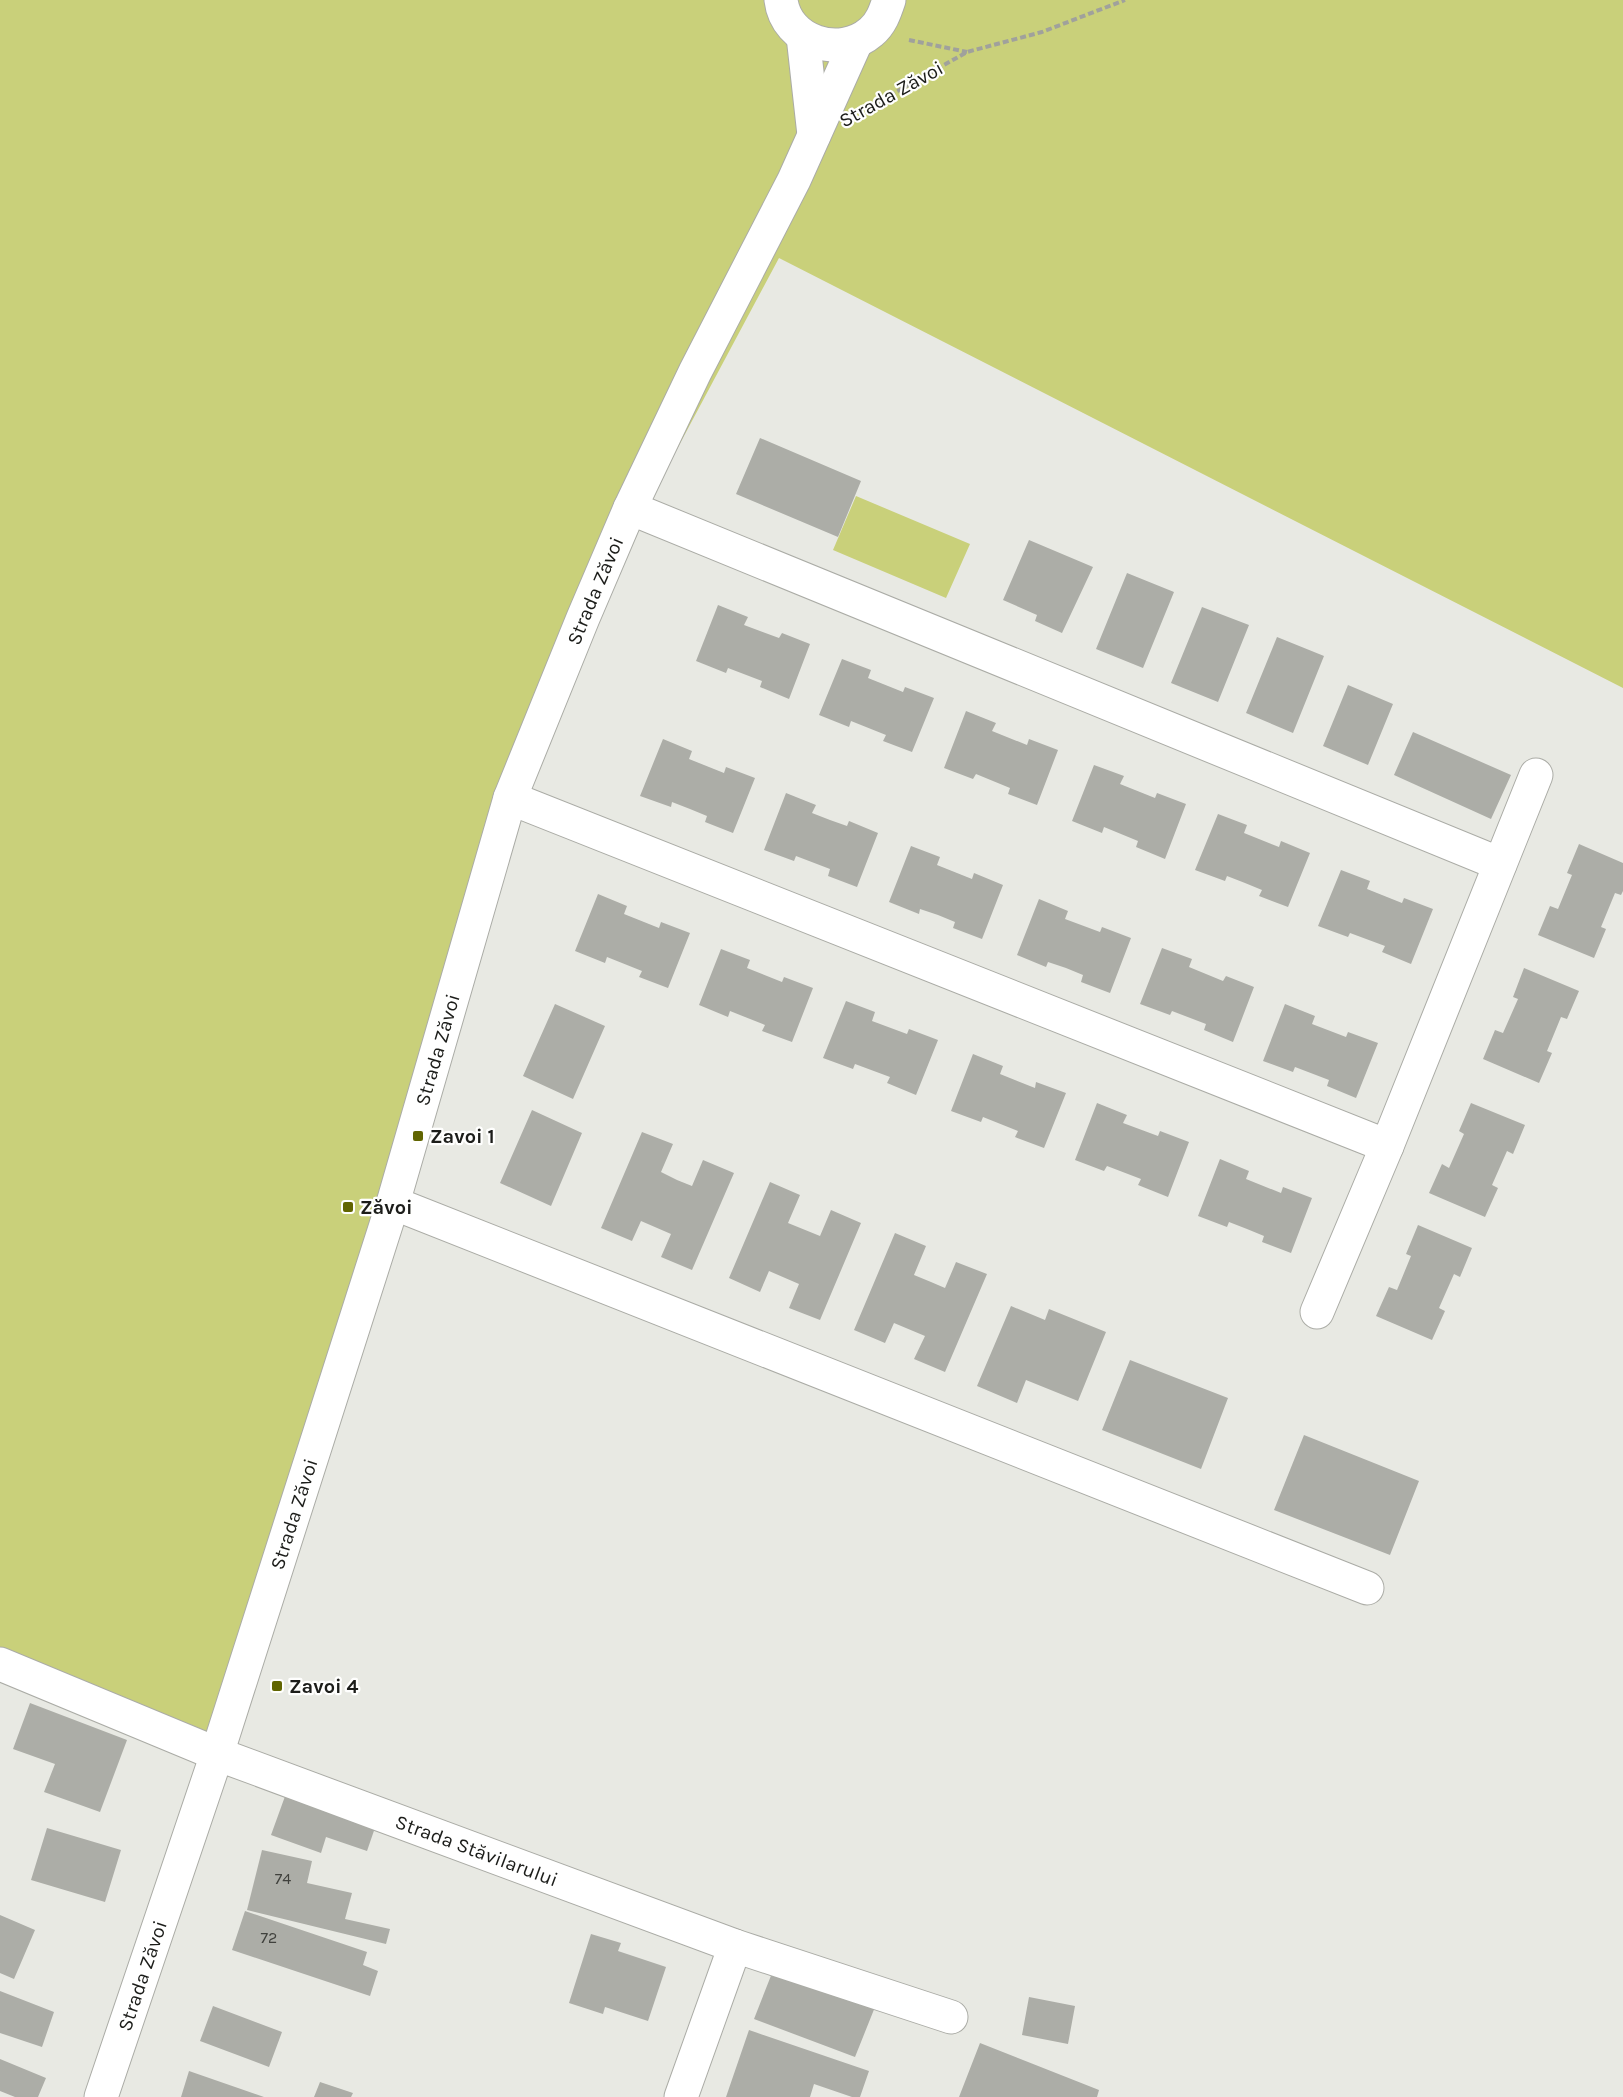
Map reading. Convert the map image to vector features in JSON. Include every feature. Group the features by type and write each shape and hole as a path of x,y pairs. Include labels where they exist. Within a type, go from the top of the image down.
{"street":[{"path":"781,0 790,24 803,36 820,44 838,46 864,37"},
{"name":"Strada Zăvoi","path":"101,2097 217,1754 393,1203 510,798 630,508 695,372 795,180 814,135 864,37 883,17 889,0"},
{"name":"Strada Zăvoi","path":"803,36 814,135"},
{"path":"630,508 1500,864"},
{"path":"1317,1312 1387,1146 1536,775"},
{"path":"510,798 1387,1146"},
{"path":"393,1203 1367,1588"},
{"name":"Strada Stăvilarului","path":"0,1664 217,1754 735,1946 951,2017"},
{"path":"681,2097 735,1946"}],"path":[{"name":"Strada Zăvoi","path":"864,110 967,52 1042,32 1125,0"},
{"name":"Strada Zăvoi","path":"864,37 967,52"}],"green space":[{"path":"0,0 1623,0 1623,688 779,258 637,524 510,798 217,1754 0,1672"},
{"path":"856,496 970,544 946,598 833,550"}],"building":[{"path":"760,438 861,481 838,537 736,494"},
{"path":"1029,540 1093,567 1062,633 1035,621 1037,615 1003,600"},
{"path":"1127,573 1174,592 1143,668 1096,649"},
{"path":"718,605 748,617 744,625 779,638 782,633 810,644 789,699 760,687 762,681 728,668 726,673 696,661"},
{"path":"1202,607 1249,625 1218,702 1171,683"},
{"path":"1277,637 1324,656 1293,733 1246,713"},
{"path":"842,659 871,670 868,678 903,692 905,687 934,698 912,752 883,741 886,735 851,721 849,727 819,715"},
{"path":"1348,685 1393,704 1368,765 1323,746"},
{"path":"966,711 996,723 992,731 1027,745 1029,739 1058,750 1037,805 1008,794 1010,788 976,774 973,779 944,768"},
{"path":"1413,732 1511,775 1491,819 1394,775"},
{"path":"663,739 692,751 689,759 724,773 726,767 755,778 733,833 705,822 707,816 690,809 672,802 671,807 640,796"},
{"path":"1094,765 1124,776 1120,784 1155,798 1157,793 1186,804 1165,859 1136,847 1138,841 1104,827 1102,833 1072,821"},
{"path":"786,793 816,805 812,813 847,826 849,821 878,833 857,887 828,876 830,869 796,856 794,861 764,850"},
{"path":"1218,814 1247,825 1244,833 1279,847 1281,841 1310,853 1288,907 1259,896 1262,890 1245,883 1227,876 1225,881 1195,870"},
{"path":"1579,844 1623,863 1623,891 1621,895 1615,893 1601,927 1606,929 1594,958 1538,935 1550,906 1558,909 1572,875 1567,873"},
{"path":"911,846 940,857 937,865 972,879 974,873 1003,885 982,939 953,928 955,922 938,915 920,909 919,914 889,902"},
{"path":"1341,870 1370,881 1367,889 1402,903 1404,898 1433,909 1411,964 1382,952 1385,946 1350,933 1348,937 1318,926"},
{"path":"598,894 627,906 624,914 659,928 661,922 690,933 668,988 639,977 642,971 607,957 605,963 575,951"},
{"path":"1039,899 1068,911 1065,919 1100,932 1102,927 1131,938 1110,993 1081,982 1083,975 1066,968 1048,962 1046,967 1017,955"},
{"path":"1162,948 1192,959 1189,967 1223,981 1226,976 1254,987 1233,1042 1204,1030 1206,1024 1172,1011 1170,1015 1140,1004"},
{"path":"721,949 750,960 747,968 782,982 784,977 813,988 792,1042 762,1031 765,1025 730,1011 728,1017 699,1005"},
{"path":"1524,968 1579,991 1567,1019 1561,1017 1547,1051 1552,1053 1539,1083 1483,1059 1495,1030 1503,1033 1518,999 1513,997"},
{"path":"846,1001 875,1012 872,1021 907,1034 909,1029 938,1040 916,1095 887,1083 890,1077 855,1064 853,1069 823,1058"},
{"path":"555,1004 605,1026 573,1099 523,1076"},
{"path":"1285,1004 1315,1016 1312,1024 1346,1037 1348,1032 1378,1043 1356,1098 1327,1086 1329,1080 1295,1067 1293,1072 1263,1061"},
{"path":"973,1054 1003,1066 1000,1074 1035,1088 1036,1082 1066,1093 1044,1148 1015,1137 1018,1131 983,1117 981,1122 951,1111"},
{"path":"1097,1103 1127,1115 1123,1123 1158,1136 1160,1131 1189,1142 1168,1197 1138,1185 1141,1179 1107,1166 1104,1171 1075,1160"},
{"path":"1471,1103 1525,1125 1513,1154 1507,1151 1492,1185 1498,1188 1485,1217 1429,1193 1442,1164 1449,1168 1464,1134 1459,1131"},
{"path":"532,1110 582,1133 551,1206 500,1183"},
{"path":"642,1132 673,1144 661,1172 677,1180 692,1186 703,1160 734,1173 692,1270 661,1257 671,1234 641,1221 632,1241 601,1228"},
{"path":"1220,1159 1249,1171 1246,1179 1281,1193 1283,1187 1312,1198 1291,1253 1262,1242 1264,1236 1247,1229 1229,1222 1227,1227 1198,1216"},
{"path":"770,1182 800,1195 788,1223 820,1236 831,1210 861,1223 820,1320 789,1308 799,1284 769,1271 760,1292 729,1278"},
{"path":"1418,1225 1472,1248 1460,1277 1454,1274 1439,1308 1445,1311 1432,1340 1376,1316 1389,1287 1397,1290 1411,1256 1406,1254"},
{"path":"895,1233 926,1246 914,1275 945,1288 956,1262 987,1274 945,1372 914,1359 925,1336 894,1323 885,1343 854,1330"},
{"path":"1011,1306 1045,1320 1049,1309 1106,1332 1078,1401 1026,1380 1017,1403 977,1386"},
{"path":"1130,1360 1228,1398 1201,1469 1102,1430"},
{"path":"1304,1435 1419,1481 1390,1555 1274,1510"},
{"path":"30,1703 127,1740 100,1812 44,1792 55,1764 13,1749"},
{"path":"288,1788 378,1819 367,1851 326,1837 321,1853 271,1835"},
{"path":"47,1828 121,1850 105,1902 31,1880"},
{"path":"262,1850 312,1861 307,1883 352,1893 345,1919 390,1929 386,1944 247,1910"},
{"path":"245,1911 367,1952 363,1965 378,1971 370,1996 232,1950"},
{"path":"0,1915 35,1930 14,1979 0,1973"},
{"path":"591,1934 621,1943 618,1951 666,1967 648,2021 605,2007 603,2014 569,2003"},
{"path":"774,1968 875,2007 855,2057 754,2019"},
{"path":"0,1991 54,2012 42,2047 0,2033"},
{"path":"1029,1997 1075,2006 1068,2044 1022,2035"},
{"path":"213,2006 282,2032 269,2067 200,2041"},
{"path":"749,2030 869,2071 860,2097 852,2097 814,2084 810,2097 726,2097"},
{"path":"980,2043 1099,2090 1097,2097 959,2097"},
{"path":"0,2059 46,2078 38,2097 15,2097 0,2091"},
{"path":"189,2071 264,2097 181,2097"},
{"path":"320,2082 353,2093 351,2097 314,2097"}],"place":[{"name":"Zavoi 1","path":"418,1136"},
{"name":"Zăvoi","path":"348,1207"},
{"name":"Zavoi 4","path":"277,1686"}]}
